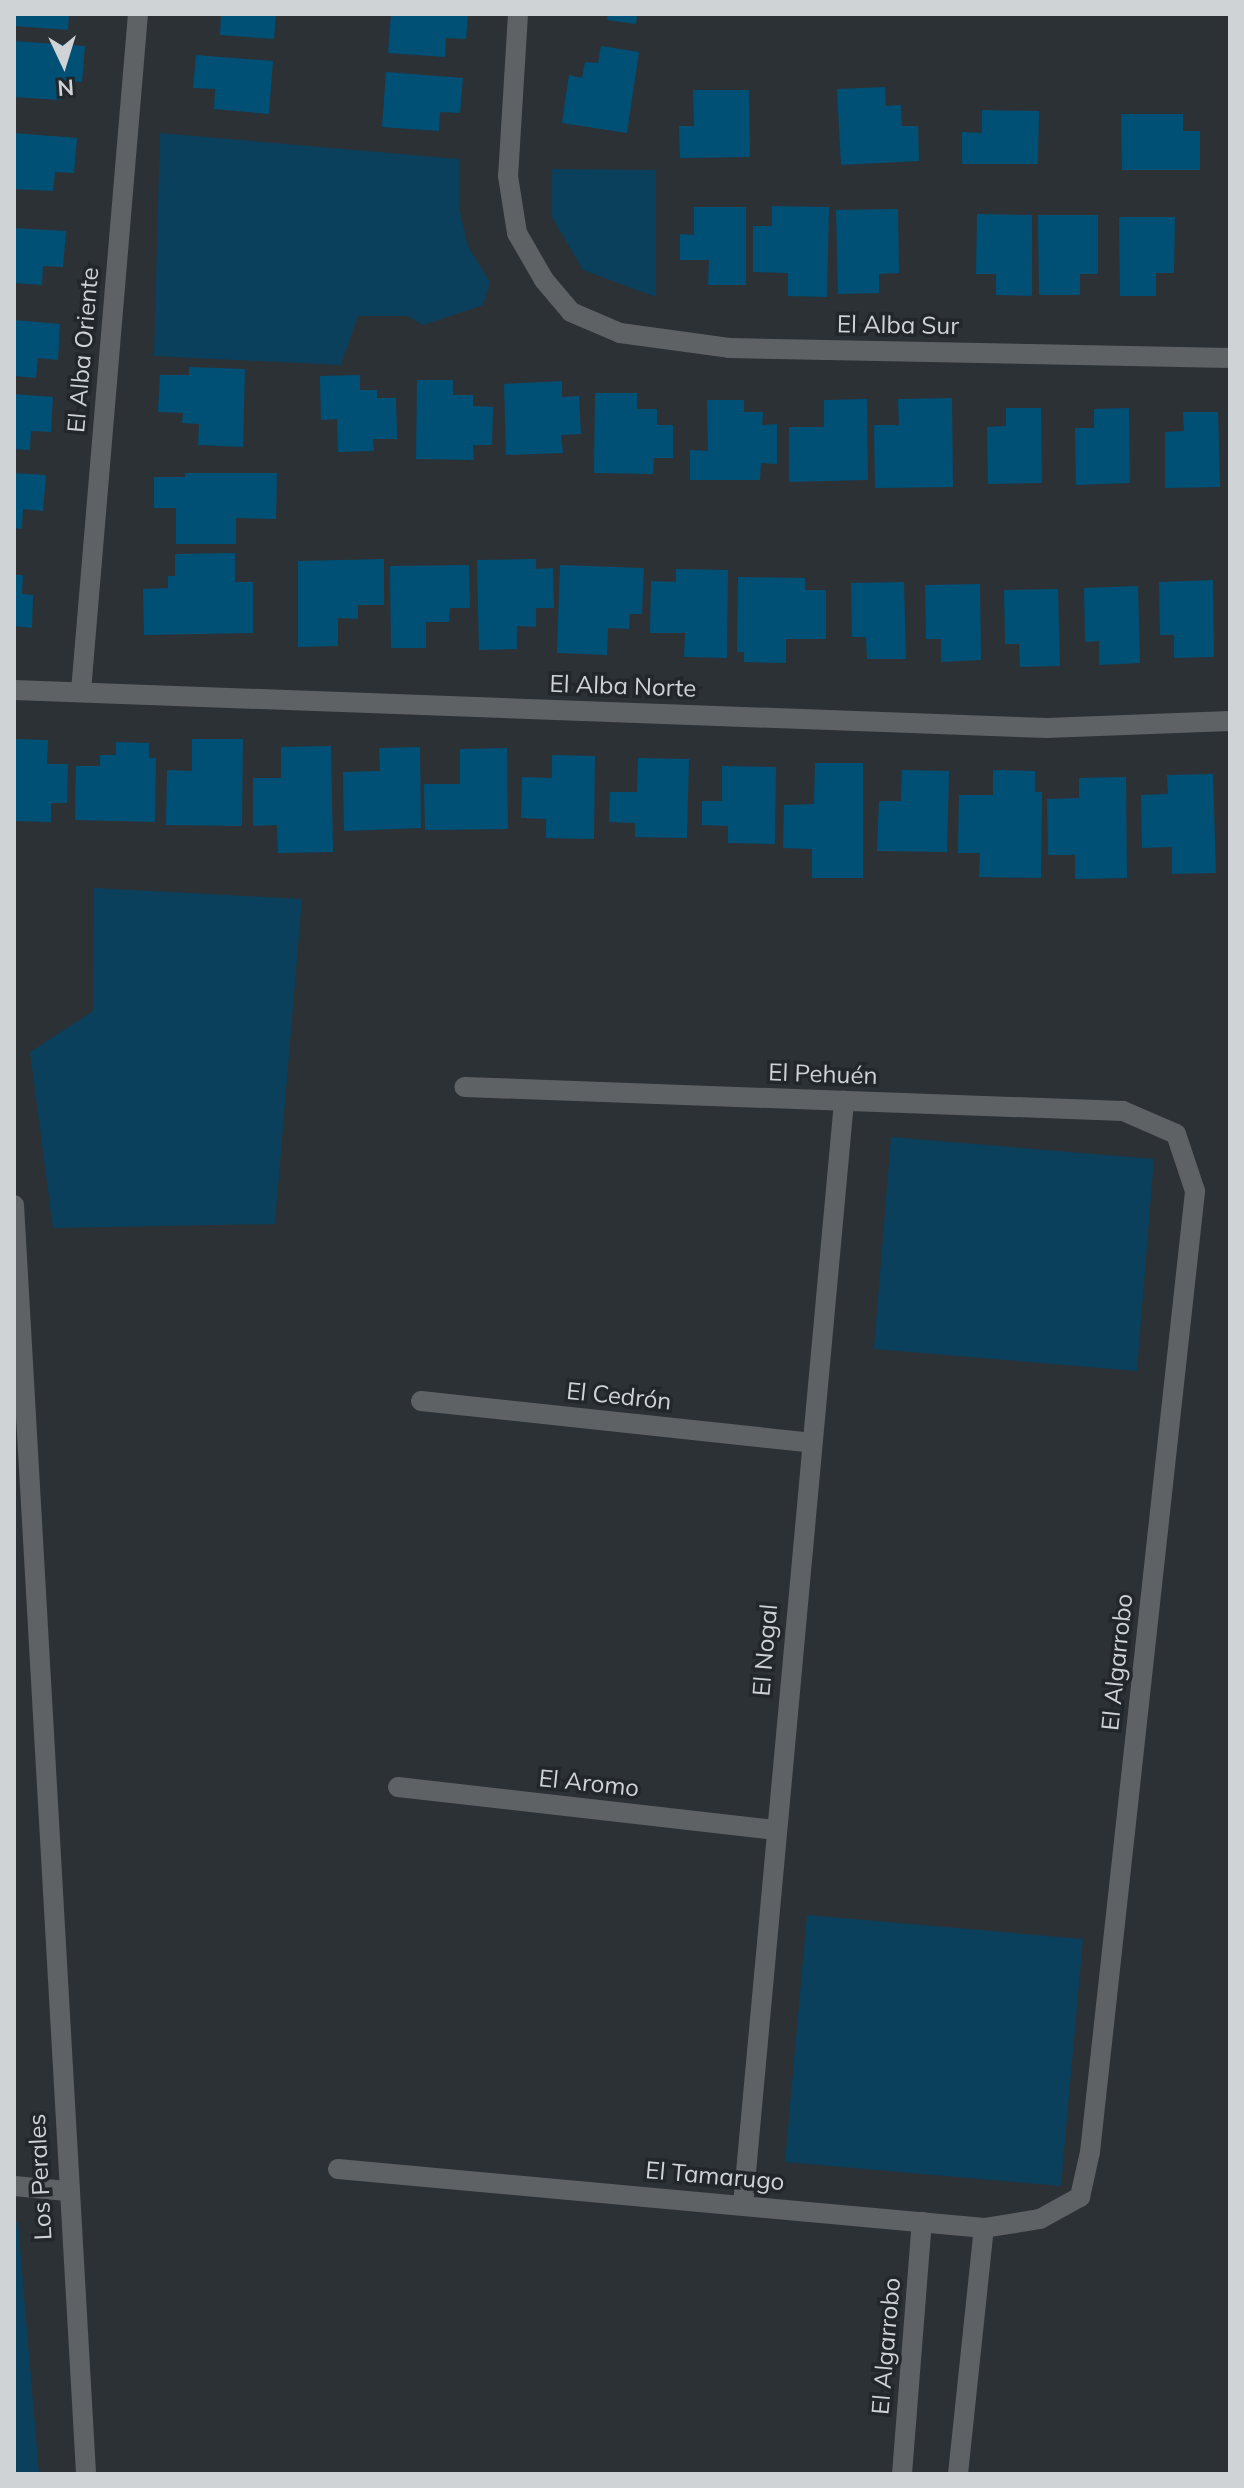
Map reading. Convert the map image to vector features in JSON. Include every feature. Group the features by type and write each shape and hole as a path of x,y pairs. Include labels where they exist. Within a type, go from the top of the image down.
{"street":[{"name":"El Alba Oriente","path":"81,691 138,14"},
{"name":"El Alba Sur","path":"518,14 508,176 517,233 544,280 571,312 620,333 729,348 1230,358"},
{"name":"El Alba Norte","path":"14,690 1047,728 1230,721"},
{"name":"El Pehuén","path":"464,1087 1123,1111 1176,1134"},
{"name":"El Nogal","path":"743,2205 774,1830 844,1101"},
{"name":"El Algarrobo","path":"1080,2197 1090,2152 1195,1191 1176,1134"},
{"name":"Los Perales","path":"14,1205 67,2191 86,2474"},
{"name":"El Cedrón","path":"421,1401 811,1443"},
{"name":"El Aromo","path":"398,1787 774,1830"},
{"name":"El Tamarugo","path":"338,2169 984,2228 1040,2219 1080,2197"},
{"path":"14,2186 67,2191"},
{"name":"El Algarrobo","path":"902,2474 922,2222"},
{"path":"958,2474 984,2228"}],"shaded area":[{"path":"160,133 459,159 459,207 468,246 490,282 483,305 423,325 408,316 358,316 341,365 154,356"},
{"path":"552,169 656,170 656,297 583,270 552,217"},
{"path":"94,888 302,899 275,1224 53,1228 30,1052 93,1011"},
{"path":"891,1137 1154,1159 1137,1371 874,1349"},
{"path":"807,1915 1083,1939 1061,2186 785,2162"},
{"path":"14,2221 18,2222 39,2474 14,2474"}],"building":[{"path":"14,14 69,14 68,30 14,26"},
{"path":"221,14 276,14 274,39 220,35"},
{"path":"391,14 468,14 466,39 446,38 445,57 388,53"},
{"path":"608,14 637,14 636,24 607,20"},
{"path":"14,41 85,46 82,82 62,81 61,100 14,97"},
{"path":"601,46 639,52 627,133 562,123 569,75 582,78 585,62 598,63"},
{"path":"196,55 273,61 269,114 214,109 215,89 193,88"},
{"path":"386,72 463,78 460,113 440,112 439,131 382,127"},
{"path":"885,87 886,106 901,105 902,126 918,126 919,161 841,165 837,89"},
{"path":"693,90 749,90 750,157 680,158 679,126 694,126"},
{"path":"982,110 1039,111 1038,164 962,164 962,132 982,133"},
{"path":"1121,114 1183,114 1183,131 1200,131 1200,170 1122,170"},
{"path":"14,133 77,138 74,173 55,172 53,191 14,189"},
{"path":"772,206 829,207 827,297 788,296 788,273 753,272 753,226 772,226"},
{"path":"694,207 746,207 746,285 708,285 709,260 680,260 680,234 694,235"},
{"path":"898,209 899,273 879,274 879,293 838,294 836,210"},
{"path":"977,214 1032,215 1032,296 996,295 996,274 976,274"},
{"path":"1038,215 1098,215 1098,274 1080,274 1080,295 1039,295"},
{"path":"1119,217 1175,217 1174,273 1156,273 1156,296 1120,296"},
{"path":"14,228 66,231 63,267 43,266 42,285 14,283"},
{"path":"14,320 60,324 58,360 38,358 36,378 14,376"},
{"path":"189,367 245,369 243,447 198,445 199,424 182,423 183,413 158,412 160,375 189,375"},
{"path":"360,375 360,390 377,390 377,398 396,398 397,439 373,439 374,451 338,452 337,419 321,420 320,376"},
{"path":"417,380 453,380 453,395 473,395 473,406 493,407 492,445 473,445 474,460 416,459"},
{"path":"562,381 562,397 579,396 581,434 561,435 563,453 506,455 504,384"},
{"path":"595,393 637,393 637,409 657,409 657,425 673,425 673,458 654,458 653,474 594,473"},
{"path":"14,394 53,397 51,432 31,431 30,450 14,449"},
{"path":"952,398 953,487 875,488 874,425 899,425 898,399"},
{"path":"867,399 868,480 789,482 789,427 824,427 824,400"},
{"path":"707,400 744,400 744,412 763,412 762,425 777,424 777,464 761,463 760,480 690,480 690,450 708,451"},
{"path":"1006,408 1041,408 1042,483 988,484 987,427 1006,426"},
{"path":"1129,408 1130,483 1076,485 1075,428 1094,428 1094,409"},
{"path":"1183,412 1218,412 1220,487 1165,488 1165,432 1184,431"},
{"path":"14,473 46,475 43,511 23,509 22,529 14,528"},
{"path":"185,473 277,473 276,519 236,518 236,544 176,544 176,508 154,508 154,477 185,477"},
{"path":"235,553 235,582 253,582 253,633 144,635 143,589 168,588 168,576 175,576 175,554"},
{"path":"384,559 384,605 358,605 358,619 338,618 338,646 298,647 298,561"},
{"path":"536,559 536,569 553,568 554,608 536,608 536,627 517,626 517,649 479,650 477,560"},
{"path":"469,565 470,608 450,608 449,622 426,622 426,648 391,648 390,566"},
{"path":"560,565 644,568 642,614 630,614 629,629 608,628 607,655 557,653"},
{"path":"676,569 728,570 727,658 684,657 685,633 650,633 651,581 676,582"},
{"path":"14,575 23,575 22,594 33,595 32,628 14,626"},
{"path":"738,577 805,578 805,590 826,590 826,639 786,639 786,663 744,662 744,652 737,652"},
{"path":"1213,580 1214,657 1174,658 1174,635 1160,635 1159,582"},
{"path":"904,582 906,659 867,659 866,637 852,637 851,583"},
{"path":"980,584 981,660 941,662 941,639 926,639 925,585"},
{"path":"1138,586 1140,663 1099,665 1099,641 1085,642 1084,588"},
{"path":"1058,589 1060,666 1020,667 1019,644 1005,644 1004,590"},
{"path":"14,739 48,740 47,764 68,764 67,803 51,803 51,822 14,821"},
{"path":"192,739 243,739 242,826 166,825 167,770 192,771"},
{"path":"116,742 149,743 149,758 156,758 155,822 75,820 76,766 100,766 100,755 116,755"},
{"path":"331,746 333,852 278,853 277,825 253,826 253,778 281,778 281,747"},
{"path":"420,747 421,828 344,831 343,772 380,771 379,748"},
{"path":"507,748 508,829 425,830 424,784 460,784 460,749"},
{"path":"552,755 595,756 594,839 546,838 546,819 521,818 522,777 552,778"},
{"path":"638,758 689,759 687,838 635,837 635,823 609,822 610,792 637,792"},
{"path":"815,763 863,763 863,878 812,878 812,849 783,848 784,805 814,804"},
{"path":"722,766 776,767 775,844 728,843 728,826 702,825 702,801 722,801"},
{"path":"902,770 949,771 947,852 877,851 879,801 901,801"},
{"path":"993,770 1035,771 1035,792 1042,792 1041,878 979,877 980,853 958,853 959,795 993,795"},
{"path":"1213,774 1216,873 1172,874 1172,847 1142,848 1141,795 1168,794 1167,775"},
{"path":"1126,777 1127,878 1075,879 1075,855 1048,855 1047,799 1079,798 1079,778"}]}
